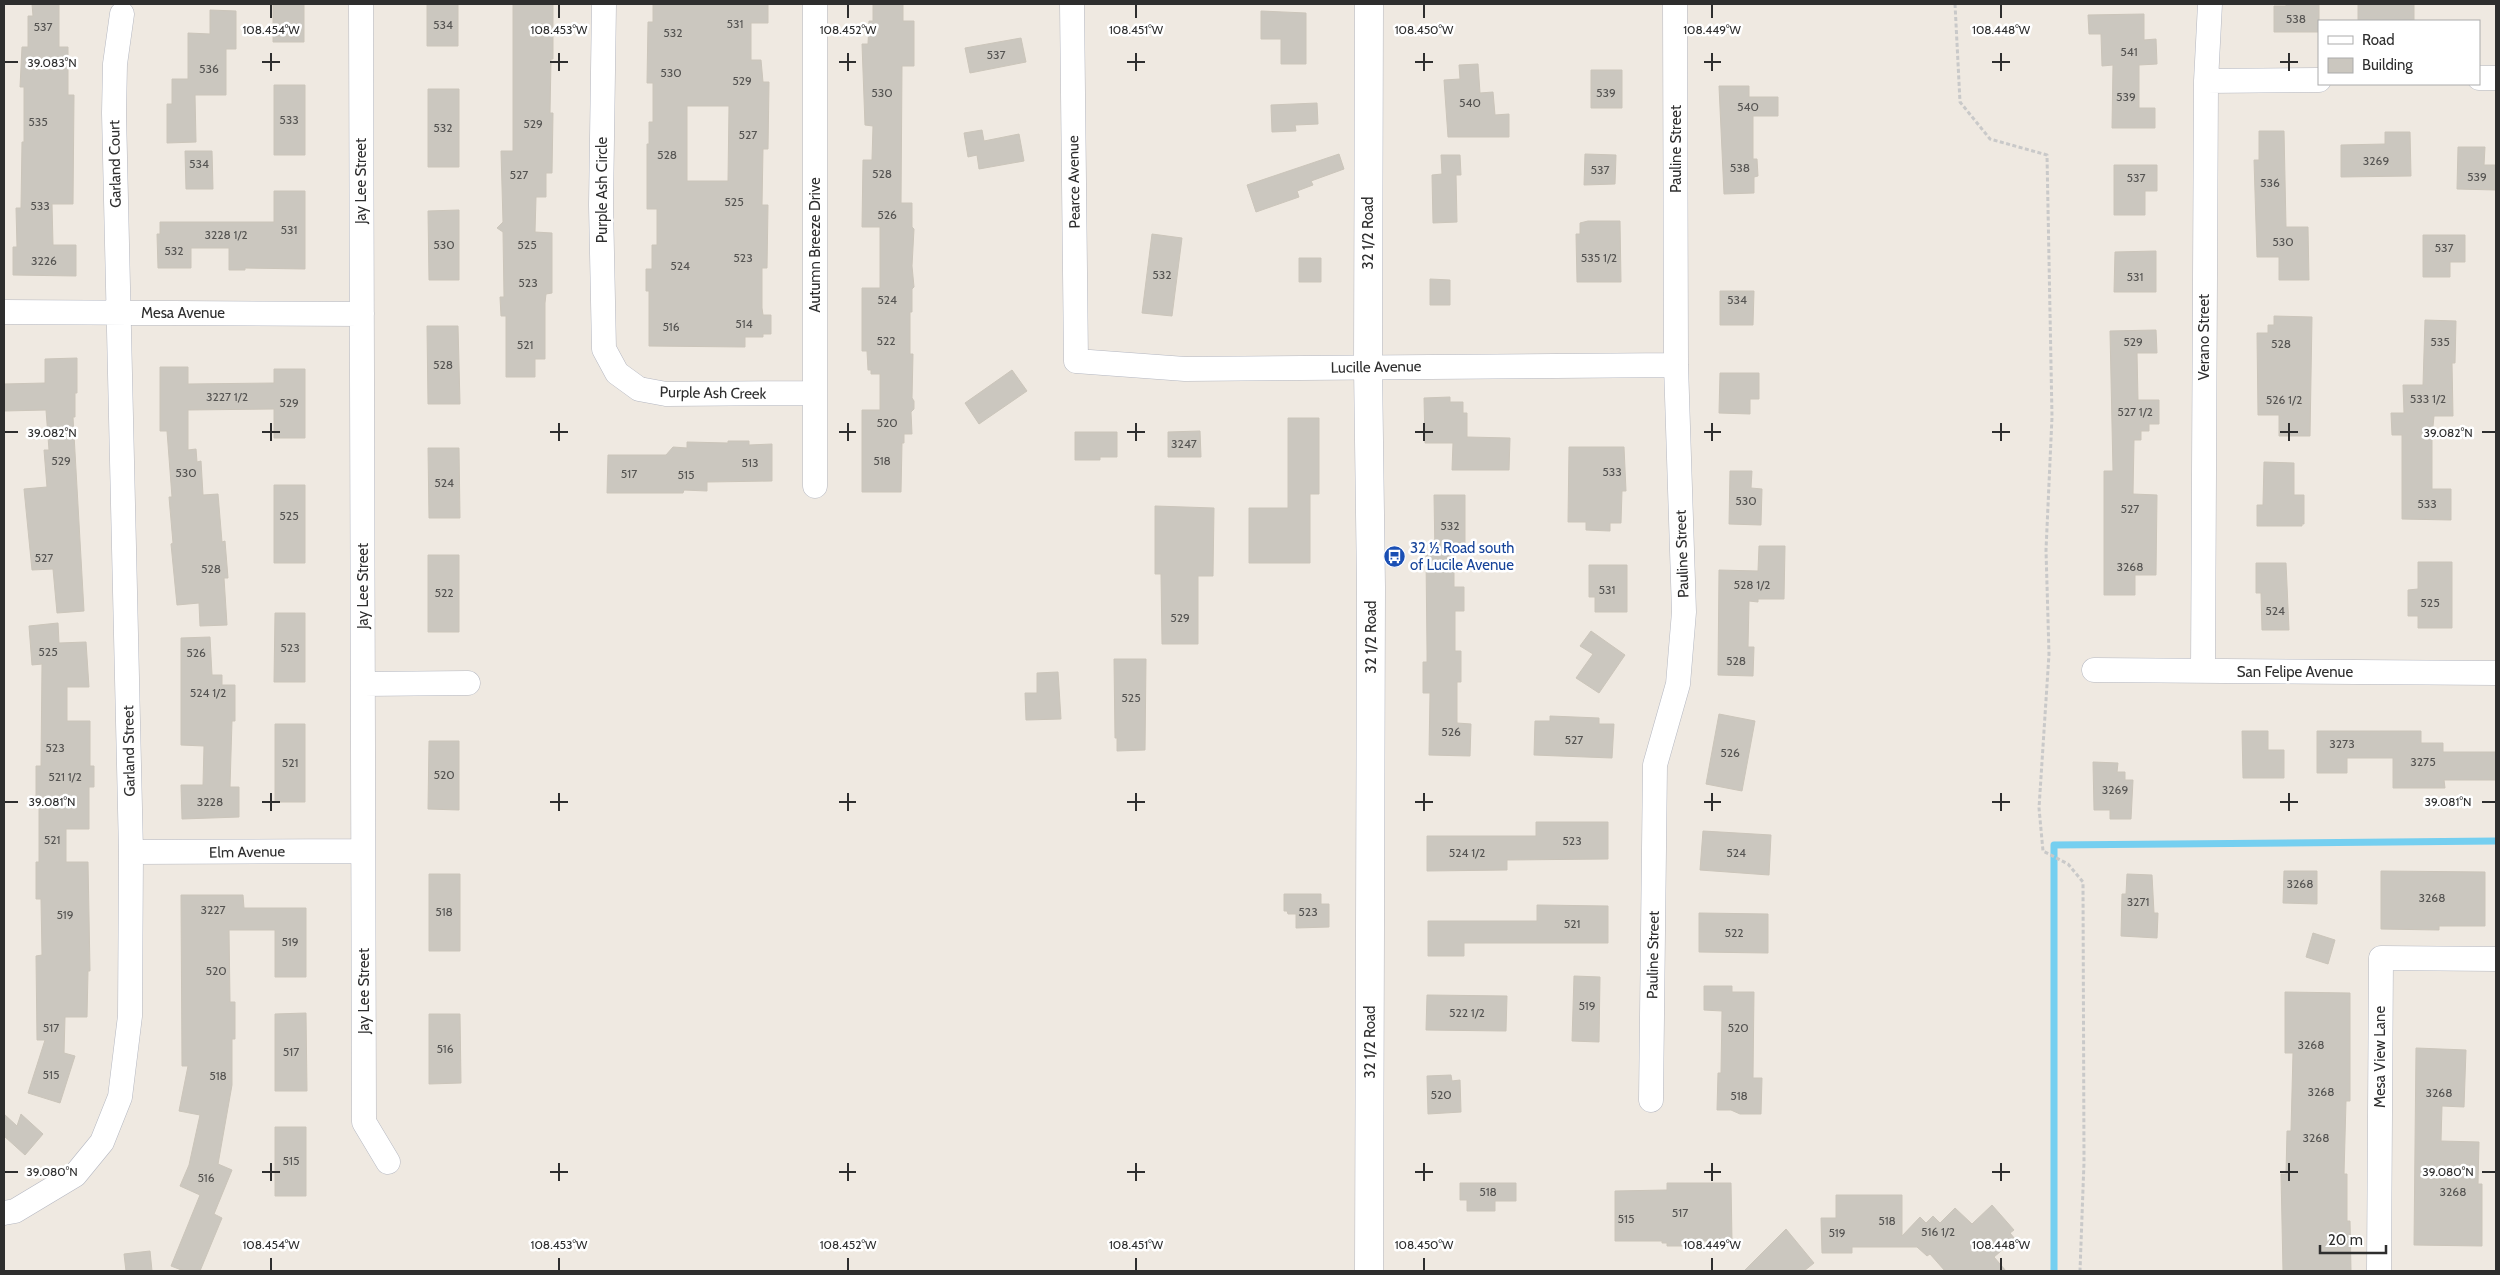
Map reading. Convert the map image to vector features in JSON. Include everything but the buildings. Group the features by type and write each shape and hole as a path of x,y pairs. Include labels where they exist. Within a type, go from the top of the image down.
{"street":[{"name":"Jay Lee Street","path":"361,4 364,1122 388,1162"},
{"name":"Purple Ash Circle","path":"604,4 601,205 604,349 617,373"},
{"name":"Autumn Breeze Drive","path":"814,4 816,486"},
{"name":"Pearce Avenue","path":"1072,4 1076,361"},
{"name":"32 1/2 Road","path":"1369,4 1368,367 1371,587 1369,1271"},
{"name":"Pauline Street","path":"1651,1100 1655,766 1678,684 1684,612 1676,365 1675,4"},
{"name":"Verano Street","path":"2203,671 2206,81 2210,4"},
{"name":"Garland Court","path":"118,313 114,113 115,64 122,14"},
{"path":"2480,78 2496,78"},
{"path":"2206,81 2318,80"},
{"name":"Mesa Avenue","path":"4,312 362,314"},
{"name":"Garland Street","path":"4,1213 15,1211 75,1175 102,1142 120,1097 130,1016 131,852 118,313"},
{"name":"Lucille Avenue","path":"1076,361 1185,369 1676,365"},
{"name":"Purple Ash Creek","path":"617,373 639,389 666,394 815,393"},
{"name":"San Felipe Avenue","path":"2094,670 2496,673"},
{"path":"363,684 468,683"},
{"name":"Elm Avenue","path":"131,852 363,850"},
{"name":"Mesa View Lane","path":"2379,1271 2381,958 2496,959"}],"path":[{"path":"1955,4 1960,102 1990,139 2047,155 2052,417 2046,550 2049,654 2039,808 2043,851 2068,864 2083,882 2084,1162 2080,1271"}],"waterway":[{"path":"2054,1271 2054,845 2496,841"}],"place":[{"name":"32 ½ Road south of Lucile Avenue","path":"1394,557"}]}
